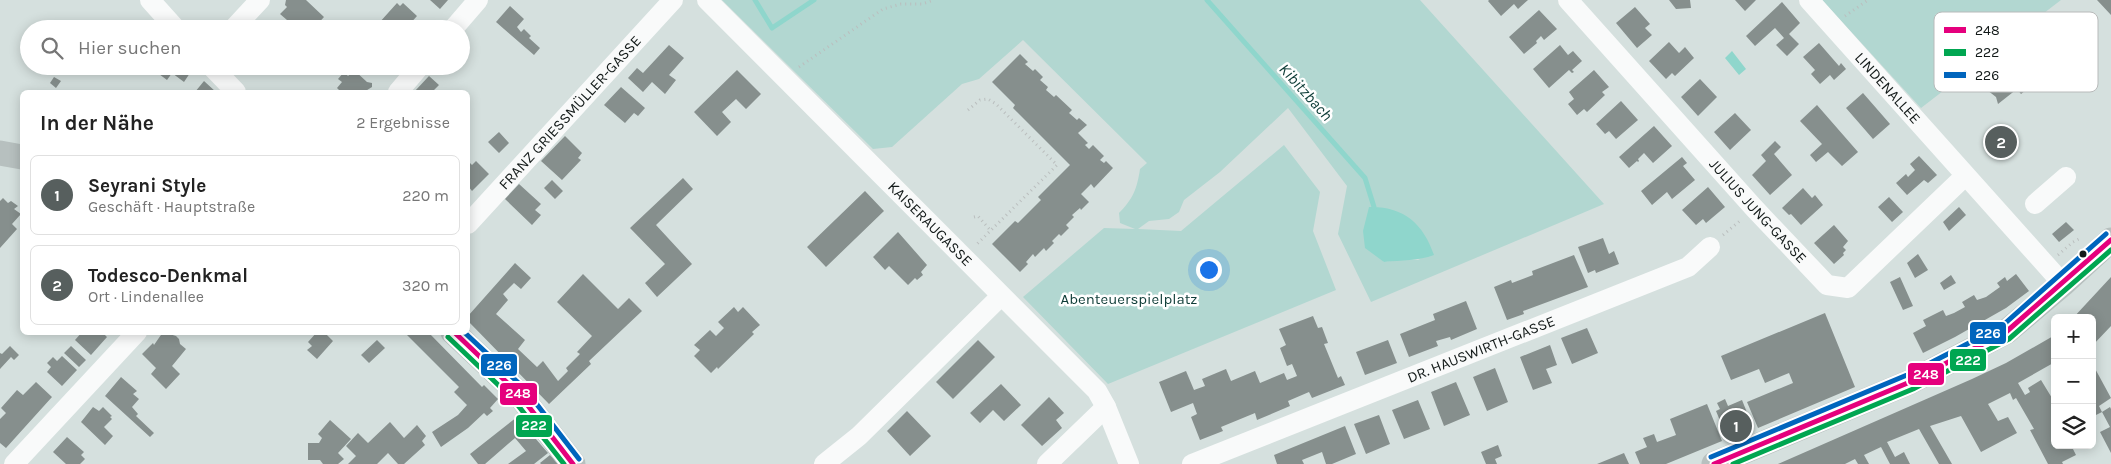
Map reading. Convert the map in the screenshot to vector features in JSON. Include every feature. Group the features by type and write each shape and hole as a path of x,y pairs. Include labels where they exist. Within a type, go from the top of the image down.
{"main road":[{"path":"0,153 20,157"},
{"path":"1714,464 1910,382 2006,332 2064,284 2111,240"},
{"path":"456,335 519,394 574,464"}],"street":[{"path":"150,0 168,20"},
{"path":"241,20 260,0"},
{"path":"461,20 478,0"},
{"name":"FRANZ GRIESSMÜLLER-GASSE","path":"470,222 673,0"},
{"name":"KAISERAUGASSE","path":"707,0 1096,391 1106,408 1129,464"},
{"name":"JULIUS JUNG-GASSE","path":"1568,0 1754,208 1827,285 1848,288 1965,176"},
{"name":"LINDENALLEE","path":"1809,0 1965,176 2064,284"},
{"path":"220,75 234,90"},
{"path":"400,90 412,75"},
{"path":"2035,204 2066,177"},
{"name":"DR. HAUSWIRTH-GASSE","path":"1192,464 1688,267 1710,247"},
{"path":"824,464 860,436 1001,296"},
{"path":"14,464 134,335"},
{"path":"1047,464 1106,408"}],"path":[{"path":"782,75 799,67 883,9 901,4 922,4 934,0"},
{"path":"1832,25 1868,0"},
{"path":"963,258 1057,164 996,104 988,99 980,100 968,110"},
{"path":"1710,247 1754,208"},
{"path":"974,217 978,216 991,230"},
{"path":"2037,255 2047,250 2052,255 2058,256 2073,242 2087,235"}],"green space":[{"name":"Abenteuerspielplatz","path":"722,0 1420,0 1604,204 1371,302 1338,234 1347,186 1288,108 1220,172 1184,200 1179,212 1169,219 1149,221 1138,229 1181,231 1284,145 1320,192 1313,231 1336,290 1108,384 1023,297 1104,228 1135,229 1120,223 1119,213 1128,203 1136,188 1140,169 1147,163 1023,40 979,79 962,84 892,147 873,149","holes":["1363,231 1420,260 1403,259 1384,262"]},
{"path":"1822,0 2061,0 2045,12 1934,12 1934,92 1942,92 1921,108"}],"water":[{"path":"1732,51 1746,69 1739,75 1725,58"},
{"path":"1369,207 1381,207 1402,213 1418,225 1434,255 1384,262 1365,248 1363,231"}],"building":[{"path":"286,0 306,0 324,17 321,20 287,20 280,14 287,7 285,5"},
{"path":"430,0 448,0 440,9"},
{"path":"1489,0 1528,0 1518,9 1514,4 1501,16"},
{"path":"1669,0 1690,0 1691,8 1676,9"},
{"path":"1735,0 1756,0 1745,11"},
{"path":"2097,0 2111,0 2111,15"},
{"path":"1782,2 1800,23 1789,34 1799,44 1787,56 1776,45 1784,38 1775,28 1755,46 1746,36"},
{"path":"397,3 400,6 403,3 417,16 413,20 382,20"},
{"path":"510,6 524,19 517,27 521,32 524,29 531,36 529,38 540,48 534,55 496,22"},
{"path":"1635,7 1650,24 1645,28 1652,35 1637,48 1616,23"},
{"path":"1539,10 1557,29 1544,40 1541,36 1536,41 1537,43 1524,54 1509,37"},
{"path":"1669,42 1679,53 1685,47 1694,58 1675,76 1672,73 1666,79 1649,61"},
{"path":"1819,43 1839,66 1841,63 1846,69 1834,80 1830,75 1820,84 1811,74 1815,70 1803,57"},
{"path":"669,45 684,58 669,75 676,80 665,94 652,82 643,92 628,78 637,68 643,73"},
{"path":"1560,45 1568,55 1573,51 1582,61 1572,70 1574,72 1572,73 1569,70 1549,88 1533,69"},
{"path":"1020,54 1028,62 1025,64 1033,71 1035,69 1043,77 1040,80 1048,87 1046,90 1054,97 1056,95 1072,110 1069,113 1077,120 1079,118 1087,125 1078,133 1088,143 1085,145 1089,149 1093,145 1104,156 1100,160 1104,163 1106,161 1113,168 1094,188 1091,184 1081,194 1089,202 1072,215 1074,217 1066,225 1069,228 1052,241 1054,243 1046,251 1044,248 1035,257 1033,254 1026,262 1028,264 1020,272 992,244 1015,221 1018,223 1041,200 1038,197 1070,165 1013,108 1015,105 992,82"},
{"path":"737,70 761,94 746,109 736,99 722,112 731,122 717,136 694,112"},
{"path":"1594,70 1609,87 1602,92 1605,95 1587,112 1584,109 1577,115 1568,104 1574,99 1569,92"},
{"path":"160,75 171,75 167,80"},
{"path":"175,75 189,75 184,82"},
{"path":"341,75 359,75 367,82 372,83 372,87 367,90 339,90 337,88 342,82 338,79"},
{"path":"429,76 439,85 434,90 416,90"},
{"path":"54,77 61,81 56,88 50,83"},
{"path":"1700,79 1717,97 1698,116 1681,97"},
{"path":"204,81 214,90 197,90"},
{"path":"621,87 645,108 638,116 634,113 625,123 604,105"},
{"path":"1990,92 2013,92 1998,104 1996,97"},
{"path":"1863,93 1890,124 1873,139 1846,108"},
{"path":"1621,101 1638,120 1616,139 1609,131 1605,134 1596,124"},
{"path":"1817,105 1858,152 1842,166 1828,152 1816,162 1810,155 1822,144 1800,121"},
{"path":"1735,113 1751,130 1730,150 1714,132"},
{"path":"1654,126 1672,146 1653,163 1644,153 1638,159 1638,162 1629,168 1619,157"},
{"path":"499,132 509,143 499,153 488,142"},
{"path":"565,136 582,153 578,158 581,160 562,180 541,161"},
{"path":"1775,141 1781,147 1774,154 1792,175 1770,195 1752,175 1766,161 1761,155"},
{"path":"1919,156 1937,175 1928,183 1924,180 1907,195 1896,183 1906,174 1908,177 1915,170 1910,164"},
{"path":"1682,157 1687,163 1683,166 1695,180 1672,199 1667,192 1652,205 1641,191"},
{"path":"476,161 489,174 472,191 470,188 470,163 472,165"},
{"path":"683,178 693,189 656,225 692,264 657,297 645,283 665,264 630,228"},
{"path":"552,180 563,191 555,199 544,188"},
{"path":"519,184 541,204 535,210 541,215 532,225 505,199"},
{"path":"1708,187 1725,207 1706,223 1703,219 1696,225 1682,210"},
{"path":"1803,188 1812,198 1815,195 1823,205 1801,225 1791,214 1789,215 1782,208"},
{"path":"865,191 884,211 826,267 807,247"},
{"path":"1889,197 1903,212 1892,222 1878,207"},
{"path":"3,198 8,203 11,201 18,206 14,209 20,215 12,224 17,229 0,248 0,201"},
{"path":"1959,207 1966,215 1949,231 1943,222"},
{"path":"2066,222 2074,230 2059,242 2052,234"},
{"path":"1834,225 1848,241 1843,247 1846,250 1843,253 1844,255 1834,264 1814,243"},
{"path":"898,232 927,265 921,272 923,275 917,280 915,278 908,285 889,266 885,270 873,257"},
{"path":"1603,238 1609,254 1614,251 1619,264 1596,273 1595,270 1588,273 1578,247"},
{"path":"1918,254 1928,270 1915,278 1907,263"},
{"path":"1574,255 1588,287 1523,311 1524,314 1507,320 1494,287 1511,280 1512,283 1533,275 1532,271"},
{"path":"515,263 531,278 521,289 514,283 503,294 508,300 496,314 525,340 518,349 537,367 543,361 558,381 568,371 566,368 580,354 577,352 592,336 557,302 583,274 618,309 629,298 642,311 589,361 591,364 549,404 470,323 470,314"},
{"path":"2016,274 2029,291 2006,308 1923,353 1913,333 1926,326 1923,320 1943,310 1946,316 1954,313 1965,307 1962,302 1974,295 1977,300 1986,297 2000,287 1997,283 2005,277 2007,281"},
{"path":"1951,275 1956,283 1944,290 1940,283"},
{"path":"1900,277 1913,306 1903,310 1890,282"},
{"path":"2111,277 2111,326 2096,342 2096,314 2077,314"},
{"path":"1466,301 1477,329 1451,340 1450,337 1436,341 1438,346 1409,357 1400,334 1435,320 1433,314"},
{"path":"734,307 738,312 743,307 760,325 752,332 754,334 718,369 717,367 711,373 694,356 700,350 694,345 710,330 716,336 724,328 718,322"},
{"path":"1825,313 1855,387 1758,428 1747,402 1793,383 1789,373 1765,383 1759,369 1731,380 1721,356"},
{"path":"1313,316 1318,328 1322,327 1328,343 1324,344 1338,378 1341,376 1345,385 1312,398 1309,392 1288,401 1290,406 1257,420 1255,413 1221,427 1223,431 1200,440 1191,417 1197,414 1193,403 1171,412 1159,382 1186,371 1194,390 1205,386 1202,379 1226,369 1231,381 1255,371 1260,383 1284,373 1287,380 1297,376 1292,364 1287,366 1280,348 1286,345 1279,329"},
{"path":"1587,328 1598,353 1572,364 1561,338"},
{"path":"79,335 105,335 107,337 91,355 75,340"},
{"path":"161,335 173,335 179,339 180,344 186,349 172,366 180,374 166,389 151,374 156,368 142,354 153,343 154,345"},
{"path":"314,335 327,335 333,341 317,359 307,350 312,346 308,342"},
{"path":"407,335 431,335 482,387 484,385 498,399 490,408 493,411 487,416 484,413 468,428 441,447 432,432 458,415 467,405 454,392 459,387"},
{"path":"2051,337 2051,364 2018,383 2025,395 2030,392 2028,388 2041,380 2051,396 2051,449 2073,449 2076,455 2062,462 2063,464 2048,464 2030,430 2034,429 2016,398 2013,400 2010,393 1988,404 1998,421 2008,417 2017,433 1981,452 1961,416 1930,426 1952,464 1939,464 1919,429 1887,442 1895,457 1904,452 1910,464 1890,464 1881,447 1864,455 1869,464 1858,464 1855,459 1845,464 1778,464 1972,379 2006,363"},
{"path":"377,340 385,348 369,363 361,355"},
{"path":"978,340 995,357 953,399 936,382"},
{"path":"1388,340 1397,363 1365,375 1356,352"},
{"path":"1550,345 1557,365 1546,369 1552,383 1533,390 1520,357"},
{"path":"10,346 19,355 14,360 11,357 0,369 0,353 2,354"},
{"path":"71,346 86,360 79,367 64,353"},
{"path":"62,356 77,370 62,386 47,372 51,367 47,363 53,357 57,361"},
{"path":"1495,368 1508,402 1487,411 1473,377"},
{"path":"2096,370 2111,398 2099,406 2102,412 2096,415"},
{"path":"121,377 137,391 133,394 139,399 132,407 138,414 136,416 154,433 150,437 105,396"},
{"path":"36,382 52,397 6,448 0,443 0,419 6,413 1,408 17,390 23,395"},
{"path":"1456,382 1470,415 1444,426 1431,392"},
{"path":"1001,384 1021,405 1004,421 993,410 980,423 970,413"},
{"path":"1049,397 1064,413 1056,420 1062,428 1042,446 1021,425"},
{"path":"1725,399 1728,406 1742,400 1752,425 1726,435 1716,411 1720,409 1717,403"},
{"path":"1418,400 1430,429 1404,439 1392,410"},
{"path":"1707,404 1722,441 1666,464 1640,464 1635,452 1647,447 1643,438 1654,434 1657,442 1676,435 1670,419"},
{"path":"93,407 99,411 103,407 112,416 110,417 112,419 104,427 113,436 105,445 81,422"},
{"path":"2110,407 2111,453 2100,432 2110,427 2102,412"},
{"path":"907,411 931,436 910,456 887,431"},
{"path":"1379,415 1390,444 1366,454 1354,424"},
{"path":"517,417 548,453 534,464 508,464 526,451 515,438 485,464 478,464 470,454"},
{"path":"330,420 351,439 338,453 344,459 338,464 323,464 320,460 308,460 308,443 319,443 322,438 318,434"},
{"path":"390,422 404,438 417,425 426,436 422,441 425,445 404,464 398,464 388,453 377,464 348,464 356,456 346,446 358,433 368,443"},
{"path":"1345,426 1356,454 1332,464 1326,464 1322,452 1302,460 1304,464 1277,464 1274,455"},
{"path":"67,437 84,452 81,455 85,459 80,464 66,464 53,452"},
{"path":"1498,445 1502,456 1495,459 1497,464 1486,464 1481,452"},
{"path":"1624,453 1629,464 1597,464"},
{"path":"550,455 558,464 540,463"}],"waterway":[{"name":"Kibitzbach","path":"755,0 772,28 814,0"},
{"name":"Kibitzbach","path":"1207,0 1365,178 1374,207"}],"transit line":[{"name":"226","path":"1711,457 1907,375 2002,326 2106,234"},
{"name":"248","path":"1714,464 1910,382 2006,332 2111,240"},
{"name":"222","path":"1733,464 1913,389 2009,339 2111,250"},
{"name":"248","path":"457,335 519,394 573,464"},
{"name":"226","path":"467,335 525,389 579,459"},
{"name":"222","path":"448,337 513,399 564,464"}],"place":[{"name":"Todesco-Denkmal","path":"2001,142"},
{"name":"Seyrani Style","path":"1736,426"}]}
